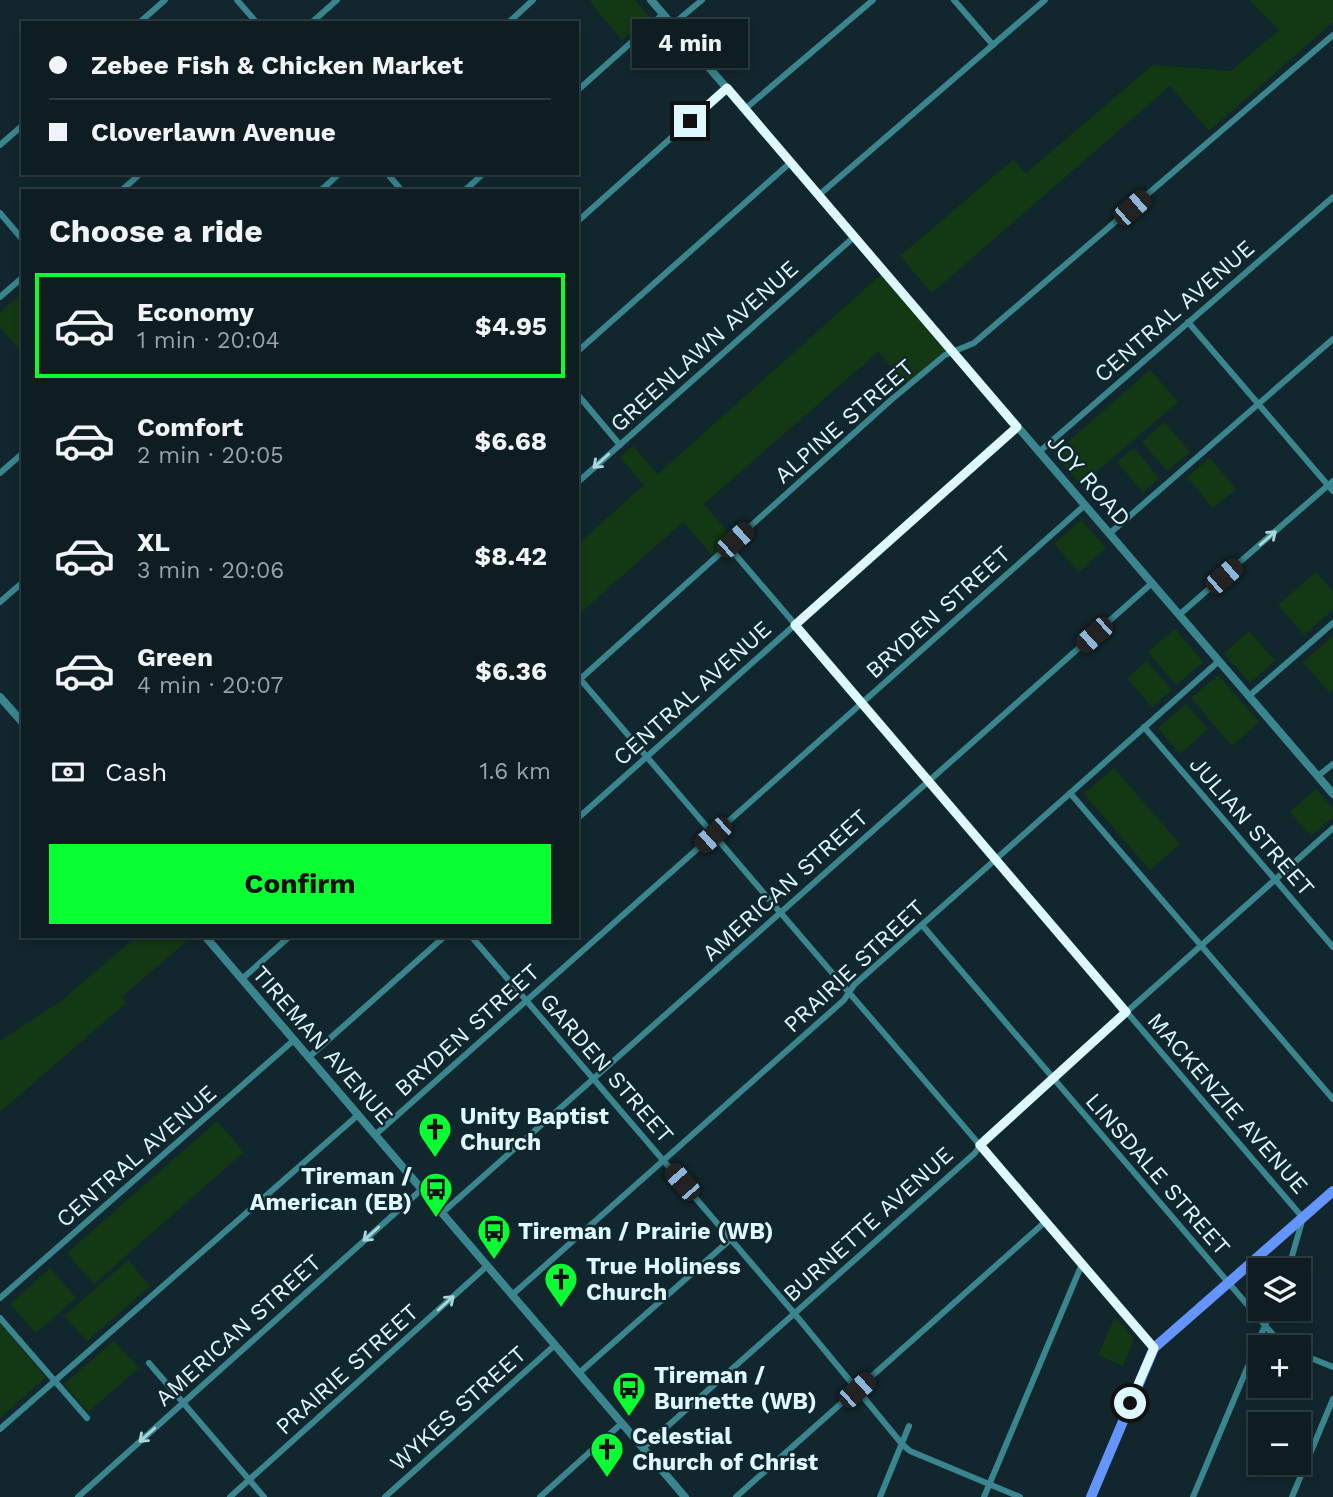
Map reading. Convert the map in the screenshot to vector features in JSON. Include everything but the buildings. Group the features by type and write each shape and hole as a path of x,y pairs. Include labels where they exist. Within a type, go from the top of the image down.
{"main road":[{"path":"1091,1497 1154,1348 1333,1191"}],"street":[{"path":"141,21 165,0"},
{"path":"237,0 255,21"},
{"path":"313,21 337,0"},
{"path":"510,21 534,0"},
{"name":"JOY ROAD","path":"651,0 1333,794"},
{"path":"672,24 702,0"},
{"path":"745,109 873,0"},
{"path":"954,0 993,44"},
{"path":"818,195 1045,0"},
{"path":"579,89 663,15"},
{"name":"ALPINE STREET","path":"579,680 891,400 945,355 974,343 1333,35"},
{"path":"579,220 727,88"},
{"path":"0,145 21,127"},
{"path":"579,350 791,162"},
{"path":"123,189 139,175"},
{"path":"322,189 338,175"},
{"path":"389,175 400,189"},
{"path":"466,189 482,175"},
{"name":"CENTRAL AVENUE","path":"1039,452 1333,197"},
{"path":"0,214 21,238"},
{"name":"GREENLAWN AVENUE","path":"579,481 854,237"},
{"path":"0,298 21,279"},
{"path":"1179,615 1331,486 1188,322"},
{"path":"1109,534 1333,339"},
{"path":"579,396 620,445"},
{"name":"CENTRAL AVENUE","path":"579,817 1017,427"},
{"path":"0,473 21,455"},
{"name":"BRYDEN STREET","path":"375,1135 1084,505"},
{"name":"MACKENZIE AVENUE","path":"728,547 1303,1218"},
{"name":"AMERICAN STREET","path":"442,1213 1152,583"},
{"path":"0,602 21,584"},
{"path":"1249,696 1333,623"},
{"name":"PRAIRIE STREET","path":"512,1295 845,1000 849,993 922,925 1219,661"},
{"path":"579,680 1154,1348"},
{"path":"0,697 21,718"},
{"name":"JULIAN STREET","path":"1144,727 1333,947"},
{"path":"1318,776 1333,764"},
{"path":"1070,793 1333,1099"},
{"name":"BURNETTE AVENUE","path":"643,1448 975,1153 980,1145 1052,1077 1333,828"},
{"name":"LINSDALE STREET","path":"922,925 1275,1335"},
{"name":"TIREMAN AVENUE","path":"207,938 685,1497"},
{"path":"242,979 288,938"},
{"path":"309,1057 443,938"},
{"name":"GARDEN STREET","path":"473,938 794,1313 902,1444 910,1451 1020,1497"},
{"name":"CENTRAL AVENUE","path":"0,1298 294,1040"},
{"path":"0,1429 358,1115"},
{"name":"AMERICAN STREET","path":"78,1497 422,1189"},
{"path":"1291,1258 1303,1218"},
{"path":"736,1497 1045,1222"},
{"path":"579,1373 730,1239"},
{"path":"984,1497 1082,1264"},
{"name":"PRAIRIE STREET","path":"230,1497 487,1266"},
{"path":"0,1318 87,1418"},
{"path":"1193,1497 1267,1321"},
{"name":"WYKES STREET","path":"386,1497 555,1345"},
{"path":"1311,1358 1333,1367"},
{"path":"149,1363 264,1497"},
{"path":"1292,1497 1333,1399"},
{"path":"540,1497 622,1423"},
{"path":"880,1497 909,1426"}],"green space":[{"path":"635,0 650,17 622,40 590,2"},
{"path":"1249,0 1333,0 1333,22 1209,131 1170,86 932,293 900,256 1013,160 1026,173 1153,65 1231,71 1279,30"},
{"path":"884,272 951,350 910,387 878,352 704,504 732,537 712,555 683,522 579,614 579,543 644,485 620,457 633,446 658,474"},
{"path":"21,294 21,352 0,327 0,312"},
{"path":"1150,370 1178,402 1081,485 1054,454"},
{"path":"1164,422 1190,452 1167,471 1142,442"},
{"path":"1134,448 1159,478 1143,492 1117,462"},
{"path":"1210,458 1236,489 1213,508 1187,477"},
{"path":"1081,520 1106,548 1079,572 1054,544"},
{"path":"1316,572 1333,591 1333,610 1304,635 1278,605"},
{"path":"1175,629 1203,662 1176,685 1148,652"},
{"path":"1249,631 1275,661 1250,683 1224,653"},
{"path":"1333,636 1333,690 1330,693 1303,662"},
{"path":"1147,661 1172,690 1152,707 1127,678"},
{"path":"1218,675 1259,722 1232,746 1191,698"},
{"path":"1186,704 1208,729 1180,754 1158,728"},
{"path":"1114,768 1180,844 1150,870 1084,794"},
{"path":"1316,789 1333,808 1333,817 1311,836 1290,812"},
{"path":"135,938 190,938 122,997 126,1003 0,1112 0,1041 61,1001"},
{"path":"217,1121 244,1152 94,1284 67,1253"},
{"path":"128,1260 150,1286 87,1341 64,1316"},
{"path":"50,1268 76,1298 36,1333 10,1304"},
{"path":"1115,1317 1134,1339 1123,1366 1098,1355"},
{"path":"0,1323 46,1377 0,1418"},
{"path":"114,1341 139,1368 88,1412 64,1384"}],"place":[{"name":"Unity Baptist Church","path":"435,1159"},
{"name":"Tireman / American (EB)","path":"436,1219"},
{"name":"Tireman / Prairie (WB)","path":"494,1261"},
{"name":"True Holiness Church","path":"561,1309"},
{"name":"Tireman / Burnette (WB)","path":"629,1418"},
{"name":"Celestial Church of Christ","path":"607,1479"}],"route":[{"path":"690,121 727,88 1017,427 795,625 1126,1012 980,1145 1154,1348 1130,1403"}]}
